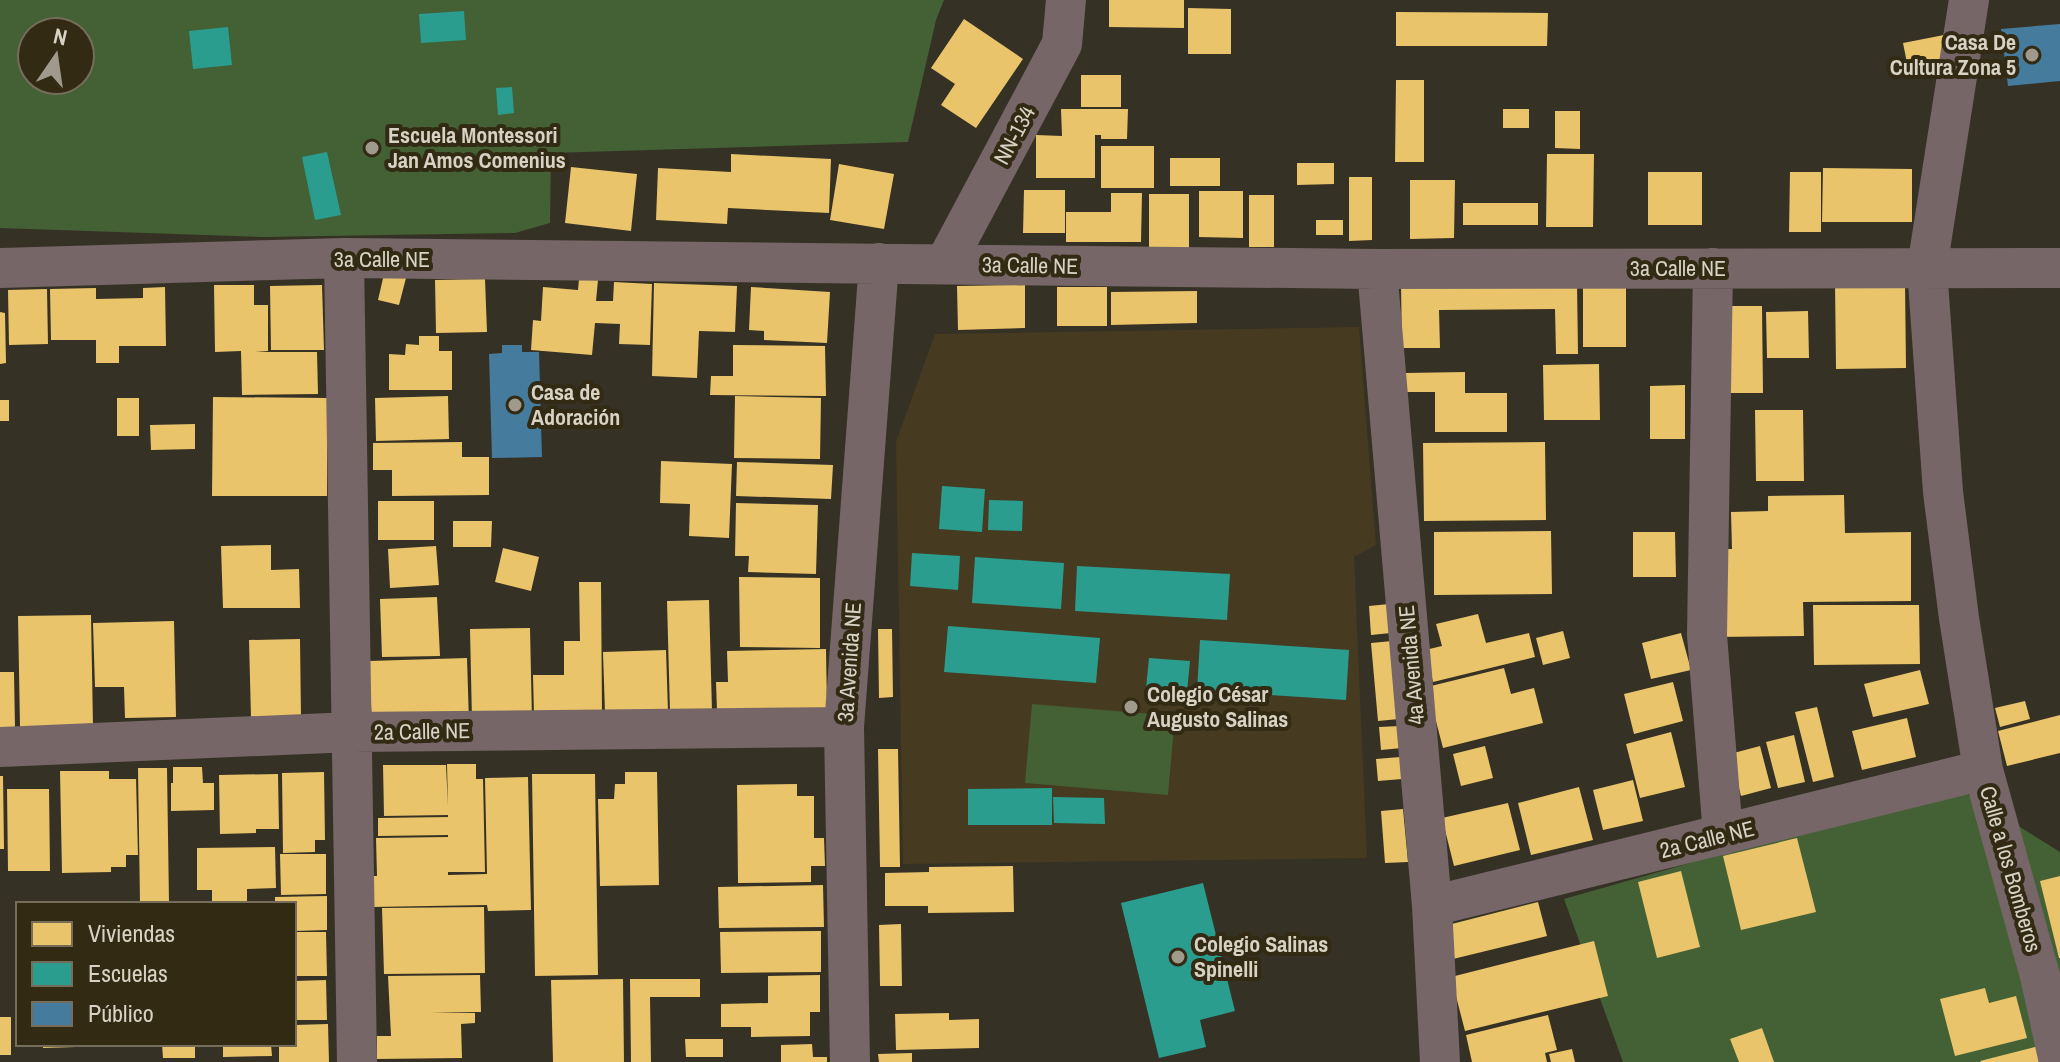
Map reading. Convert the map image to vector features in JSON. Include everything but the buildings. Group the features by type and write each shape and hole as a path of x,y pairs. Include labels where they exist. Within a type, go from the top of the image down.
{"street":[{"name":"NN-134","path":"945,264 1062,44 1066,0"},
{"name":"Calle a los Bomberos","path":"1969,0 1927,268 1943,492 1983,770 2040,976 2059,1062"},
{"name":"3a Calle NE","path":"0,268 344,258 1377,269 2060,268"},
{"path":"344,258 357,1062"},
{"name":"3a Avenida NE","path":"850,1062 844,727 879,263"},
{"path":"1713,268 1707,635 1723,835"},
{"name":"4a Avenida NE","path":"1377,269 1432,906 1440,1062"},
{"name":"2a Calle NE","path":"0,747 352,732 844,727"},
{"name":"2a Calle NE","path":"1432,906 1983,770"}],"shaded area":[{"name":"Colegio César Augusto Salinas","path":"1359,327 1376,545 1354,557 1367,858 903,864 896,442 935,334"}],"green space":[{"path":"0,0 944,0 936,20 908,142 551,153 550,223 515,233 264,237 0,228"},
{"path":"1032,704 1175,716 1168,795 1025,783"},
{"path":"1956,787 2060,852 2060,1062 1623,1062 1564,899"}],"place":[{"name":"Casa De Cultura Zona 5","path":"2032,55"},
{"name":"Escuela Montessori Jan Amos Comenius","path":"372,148"},
{"name":"Casa de Adoración","path":"515,405"},
{"name":"Colegio César Augusto Salinas","path":"1131,707"},
{"name":"Colegio Salinas Spinelli","path":"1178,957"}]}
